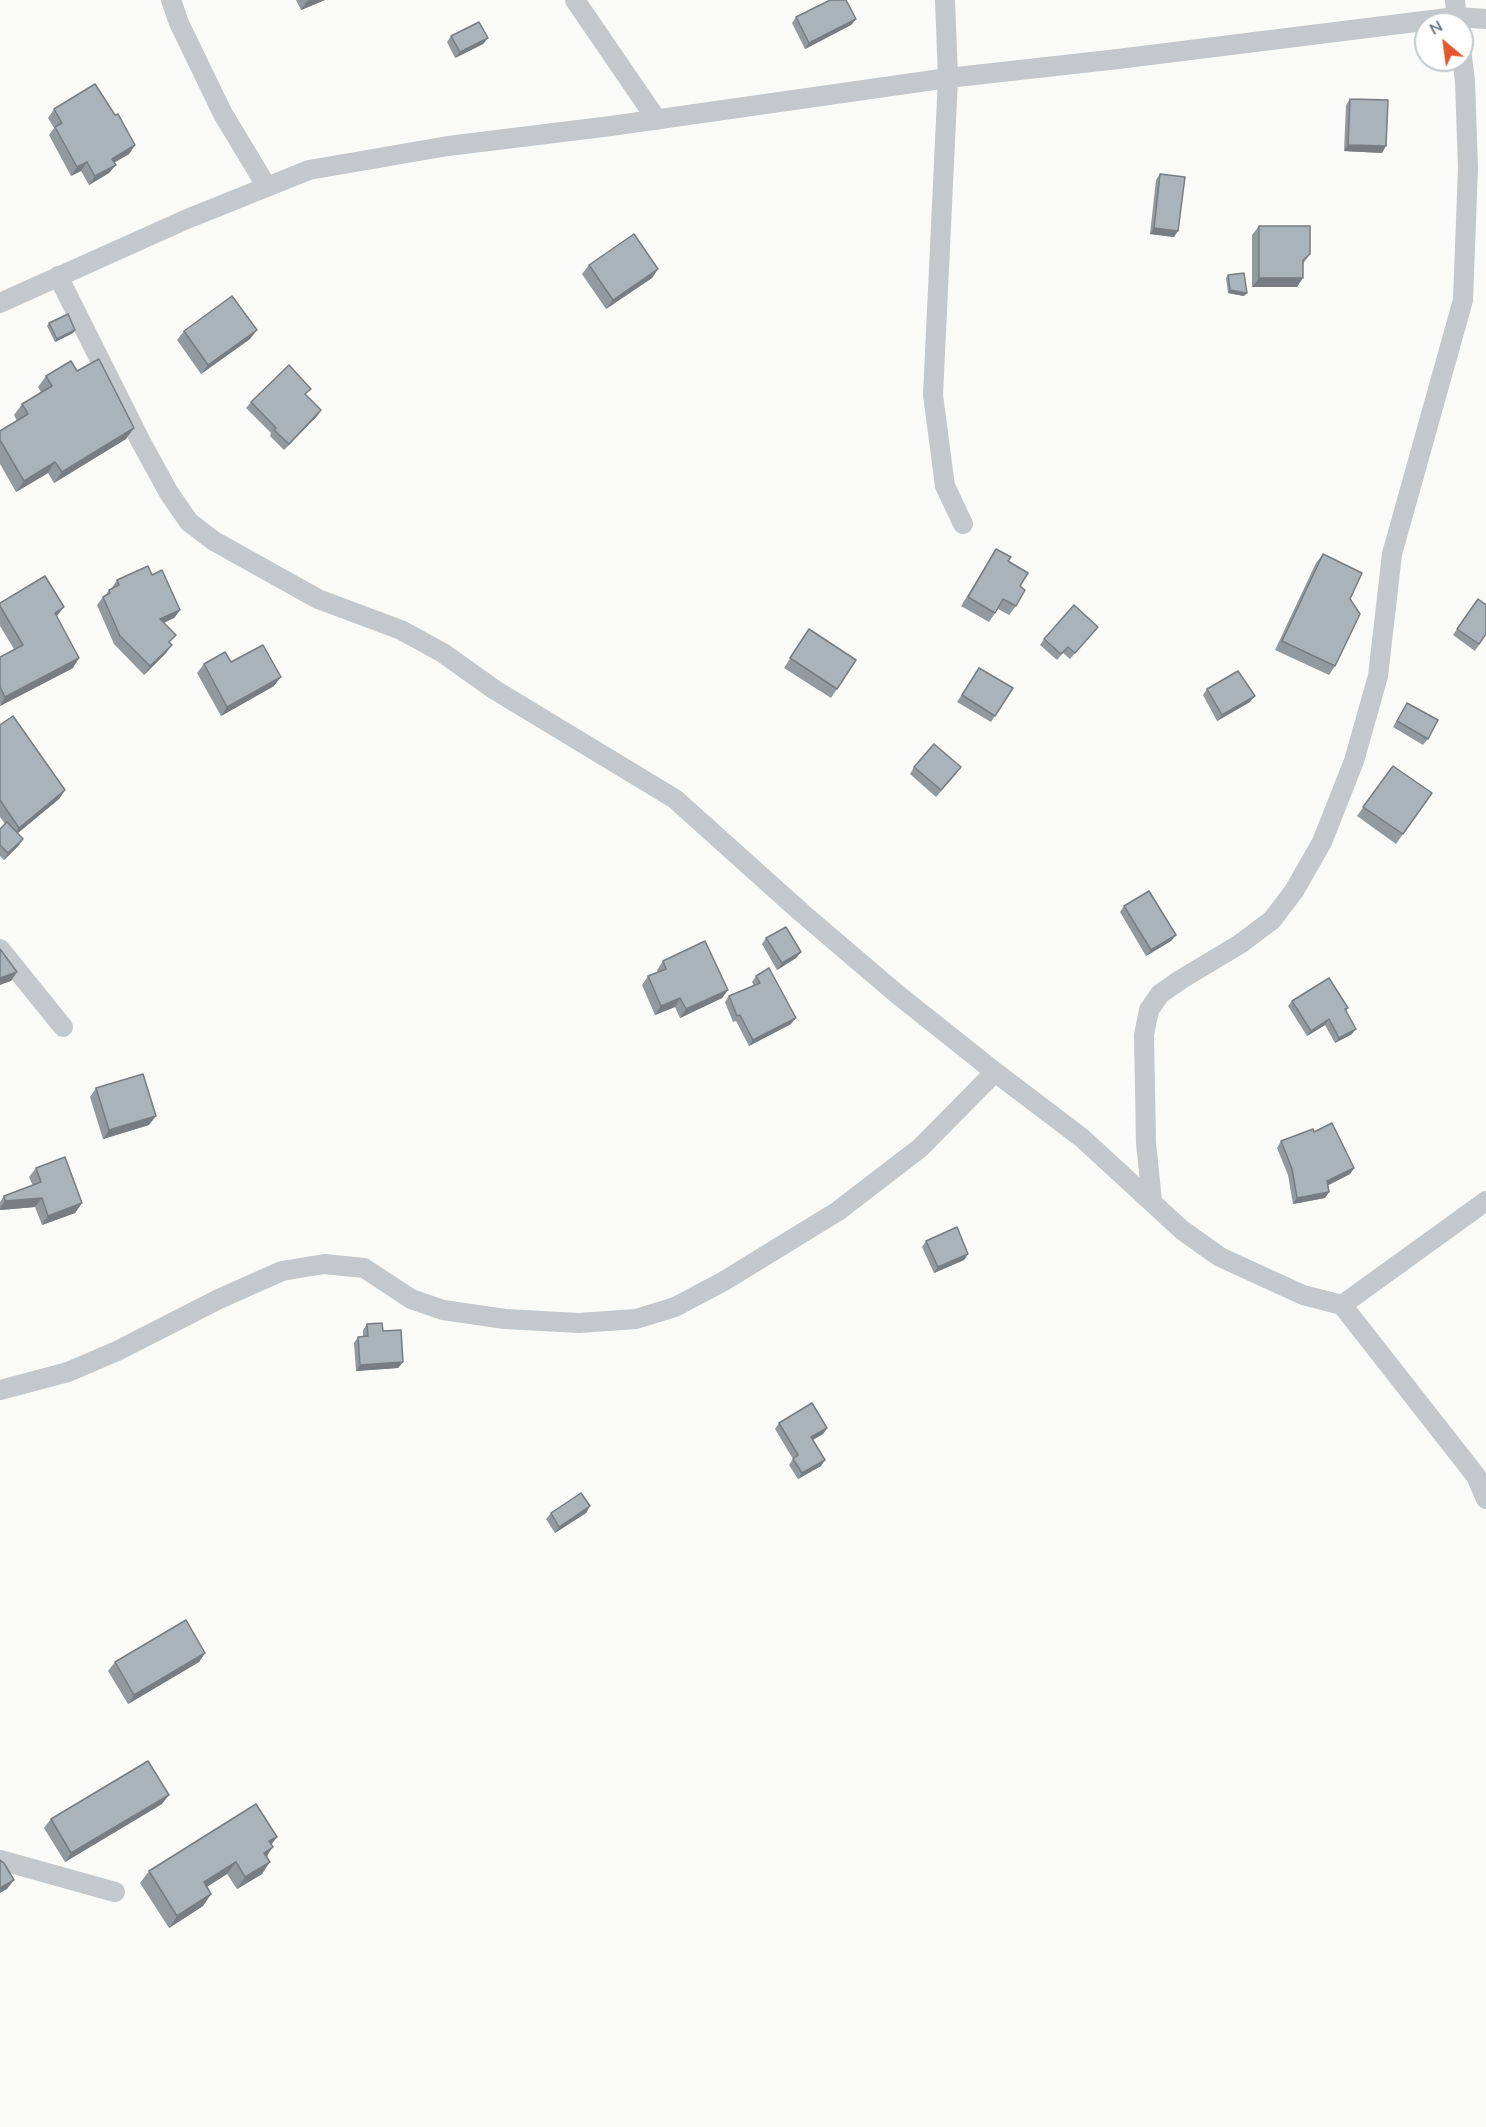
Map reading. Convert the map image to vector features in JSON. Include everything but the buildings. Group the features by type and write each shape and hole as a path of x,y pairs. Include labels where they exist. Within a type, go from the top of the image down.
{"street":[{"path":"171,0 179,23 223,114 267,187"},
{"path":"575,0 657,120"},
{"path":"945,0 948,78 933,395 945,486 963,524"},
{"path":"0,303 187,219 309,170 448,146 657,120 948,78 1130,58 1414,20"},
{"path":"1152,1201 1146,1143 1144,1035 1149,1010 1160,994 1173,984 1240,944 1272,920 1294,891 1326,832 1354,761 1378,676 1392,554 1463,300 1468,168 1464,72"},
{"path":"58,276 146,452 169,493 189,522 214,541 318,599 401,630 443,653 495,690 675,799 811,921 995,1072 1082,1138 1182,1230 1220,1257 1303,1295 1342,1305 1476,1476 1486,1499"},
{"path":"0,950 63,1027"},
{"path":"0,1390 68,1372 117,1351 219,1299 282,1271 324,1264 364,1268 411,1299 443,1310 505,1319 579,1323 636,1319 675,1306 724,1281 838,1211 920,1149 995,1072"},
{"path":"1342,1305 1486,1201"},
{"path":"0,1860 115,1892"}]}
